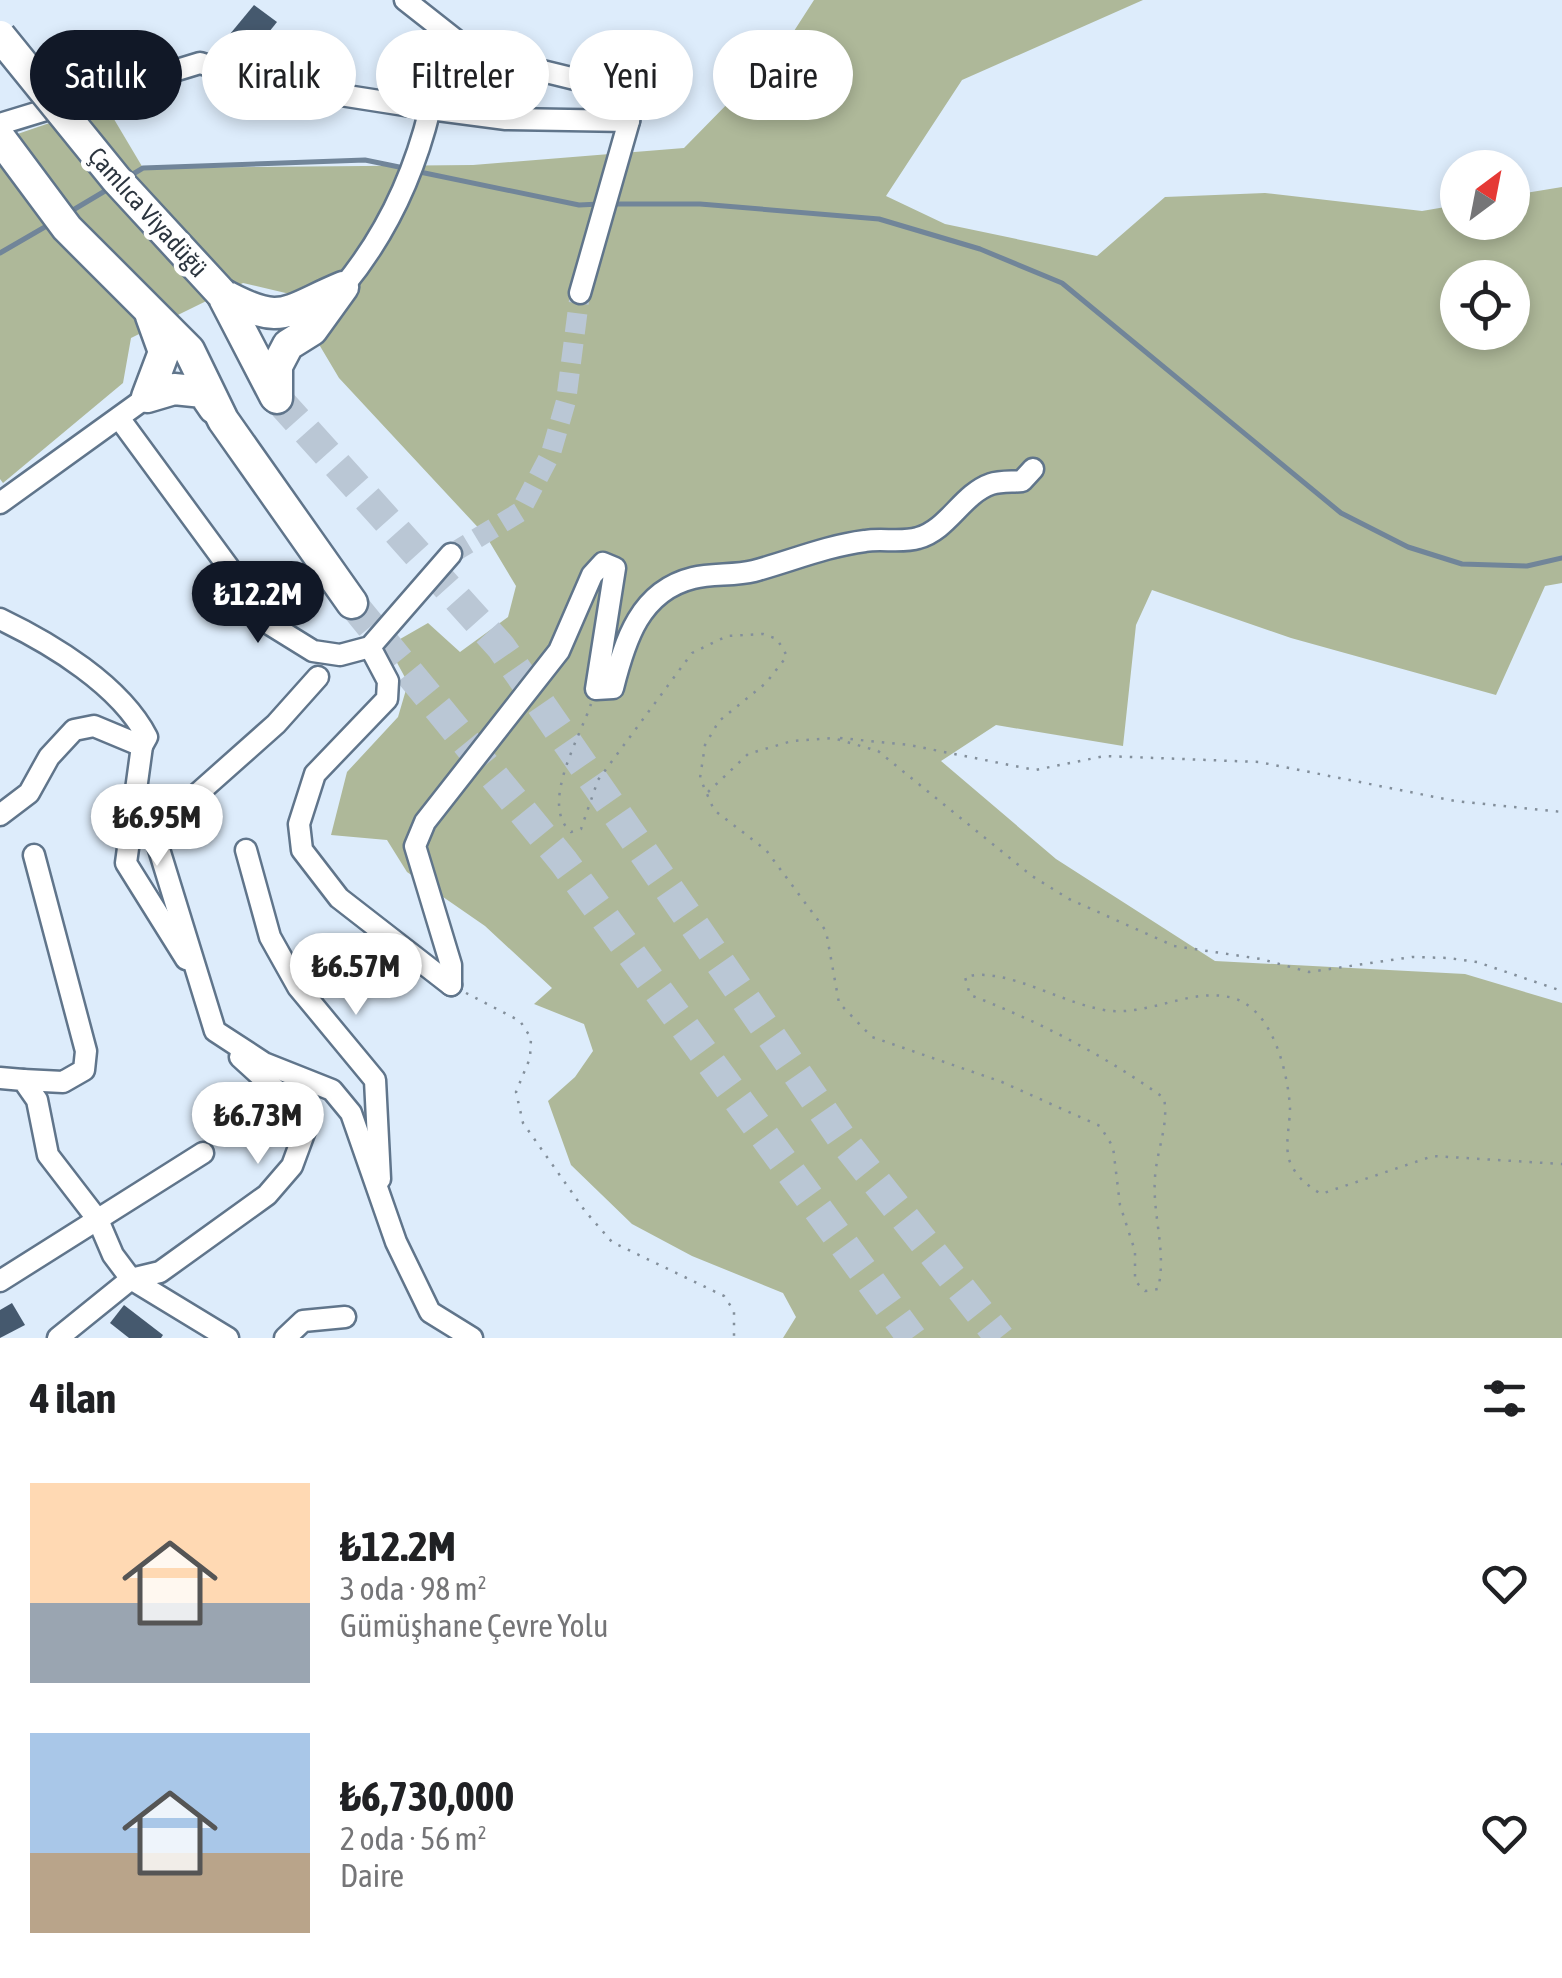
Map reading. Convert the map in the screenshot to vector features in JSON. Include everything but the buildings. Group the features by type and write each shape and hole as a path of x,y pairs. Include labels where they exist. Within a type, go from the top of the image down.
{"highway":[{"name":"Çamlıca Viyadüğü","path":"0,36 116,179 222,294"},
{"path":"0,138 68,228 189,350 223,420"},
{"path":"222,294 258,313 274,316 343,287"},
{"path":"222,294 276,398 277,366 288,345 312,330 343,287"},
{"path":"147,398 164,352 148,308"},
{"path":"147,398 174,389 204,392 352,603"}],"street":[{"path":"405,0 461,44 490,58 620,90 631,106 580,293"},
{"path":"0,124 200,64 264,83 376,101"},
{"path":"343,287 382,232 428,120"},
{"path":"521,120 628,127"},
{"path":"0,503 147,398"},
{"path":"119,418 271,624 313,651 340,655 370,646 452,554"},
{"path":"451,986 451,965 415,846 424,822 559,651 592,576 603,563 615,568 596,688 612,688 622,652 639,615 660,590 694,577 760,569 821,549 868,540 917,539 940,526 963,503 991,484 1022,482 1032,469"},
{"path":"0,619 40,638 136,716 147,737 142,746 126,863 204,985"},
{"path":"370,646 388,681 387,699 315,774 299,824 302,850 339,898 451,986"},
{"path":"58,1338 131,1280 160,1272 267,1194 292,1166 304,1143 306,1128 300,1111 270,1088 215,1031 204,985 158,846 168,820 276,724 318,677"},
{"path":"0,815 29,794 50,757 74,730 94,726 142,746"},
{"path":"246,850 270,937 298,987 376,1080 380,1201"},
{"path":"0,1078 62,1082 84,1070 86,1051 34,855"},
{"path":"215,1031 264,1063 332,1090 350,1112 380,1201 430,1312 472,1338"},
{"path":"23,1080 37,1100 48,1155 98,1220 113,1256 131,1280 228,1338"},
{"path":"1,1279 203,1153"},
{"path":"296,1334 302,1321 346,1316"}],"path":[{"path":"596,688 562,785 558,810 571,832 581,829 598,780 692,652 727,636 763,634 776,638 786,656 766,682 719,721 705,745 700,778 714,810 766,850 826,931 839,1003 853,1022 872,1037 1002,1082 1100,1126 1114,1147 1120,1206 1135,1251 1135,1280 1145,1292 1158,1288 1164,1264 1154,1209 1155,1175 1167,1114 1164,1098 1084,1048 1014,1012 970,995 965,977 984,972 1070,1002 1114,1011 1207,994 1237,999 1260,1018 1283,1061 1290,1107 1288,1158 1302,1182 1321,1194 1433,1156 1562,1164"},
{"path":"707,793 748,754 792,741 833,738 909,745 1035,770 1105,756 1259,762 1455,801 1562,812"},
{"path":"833,738 878,751 1032,876 1069,899 1174,946 1261,958 1309,972 1412,957 1448,958 1477,962 1562,991"},
{"path":"451,986 520,1021 531,1038 530,1058 516,1092 524,1123 584,1211 612,1242 724,1296 734,1311 734,1338"}],"green space":[{"path":"814,0 1143,0 962,80 886,196 945,224 1097,256 1165,197 1265,193 1422,211 1440,208 1440,240 1530,240 1530,192 1562,187 1562,583 1545,586 1496,695 1291,638 1152,590 1136,625 1123,746 996,725 941,761 1056,859 1215,961 1465,974 1562,1003 1562,1338 783,1338 796,1317 783,1293 692,1256 632,1224 571,1165 548,1101 575,1077 593,1051 584,1024 534,1004 552,988 485,926 407,872 387,840 331,835 347,772 398,717 408,683 388,646 428,623 460,652 508,617 516,586 486,536 339,378 317,341 311,299 243,283 131,338 123,383 3,483 0,479 0,140 58,120 114,120 143,168 473,165 684,148 713,118 853,120 853,30 795,30"}],"waterway":[{"path":"128,177 143,168 365,160 404,168"},
{"path":"415,171 579,205 600,204"},
{"path":"68,213 110,188"},
{"path":"611,204 700,204 879,219 980,249 1062,283 1341,513 1408,547 1462,564 1527,566 1562,558"},
{"path":"0,253 50,224"}],"tunnel":[{"path":"451,554 520,512 551,453 566,401 580,293"},
{"path":"277,398 501,647 843,1140 1000,1338"},
{"path":"352,603 564,862 912,1338"}]}
